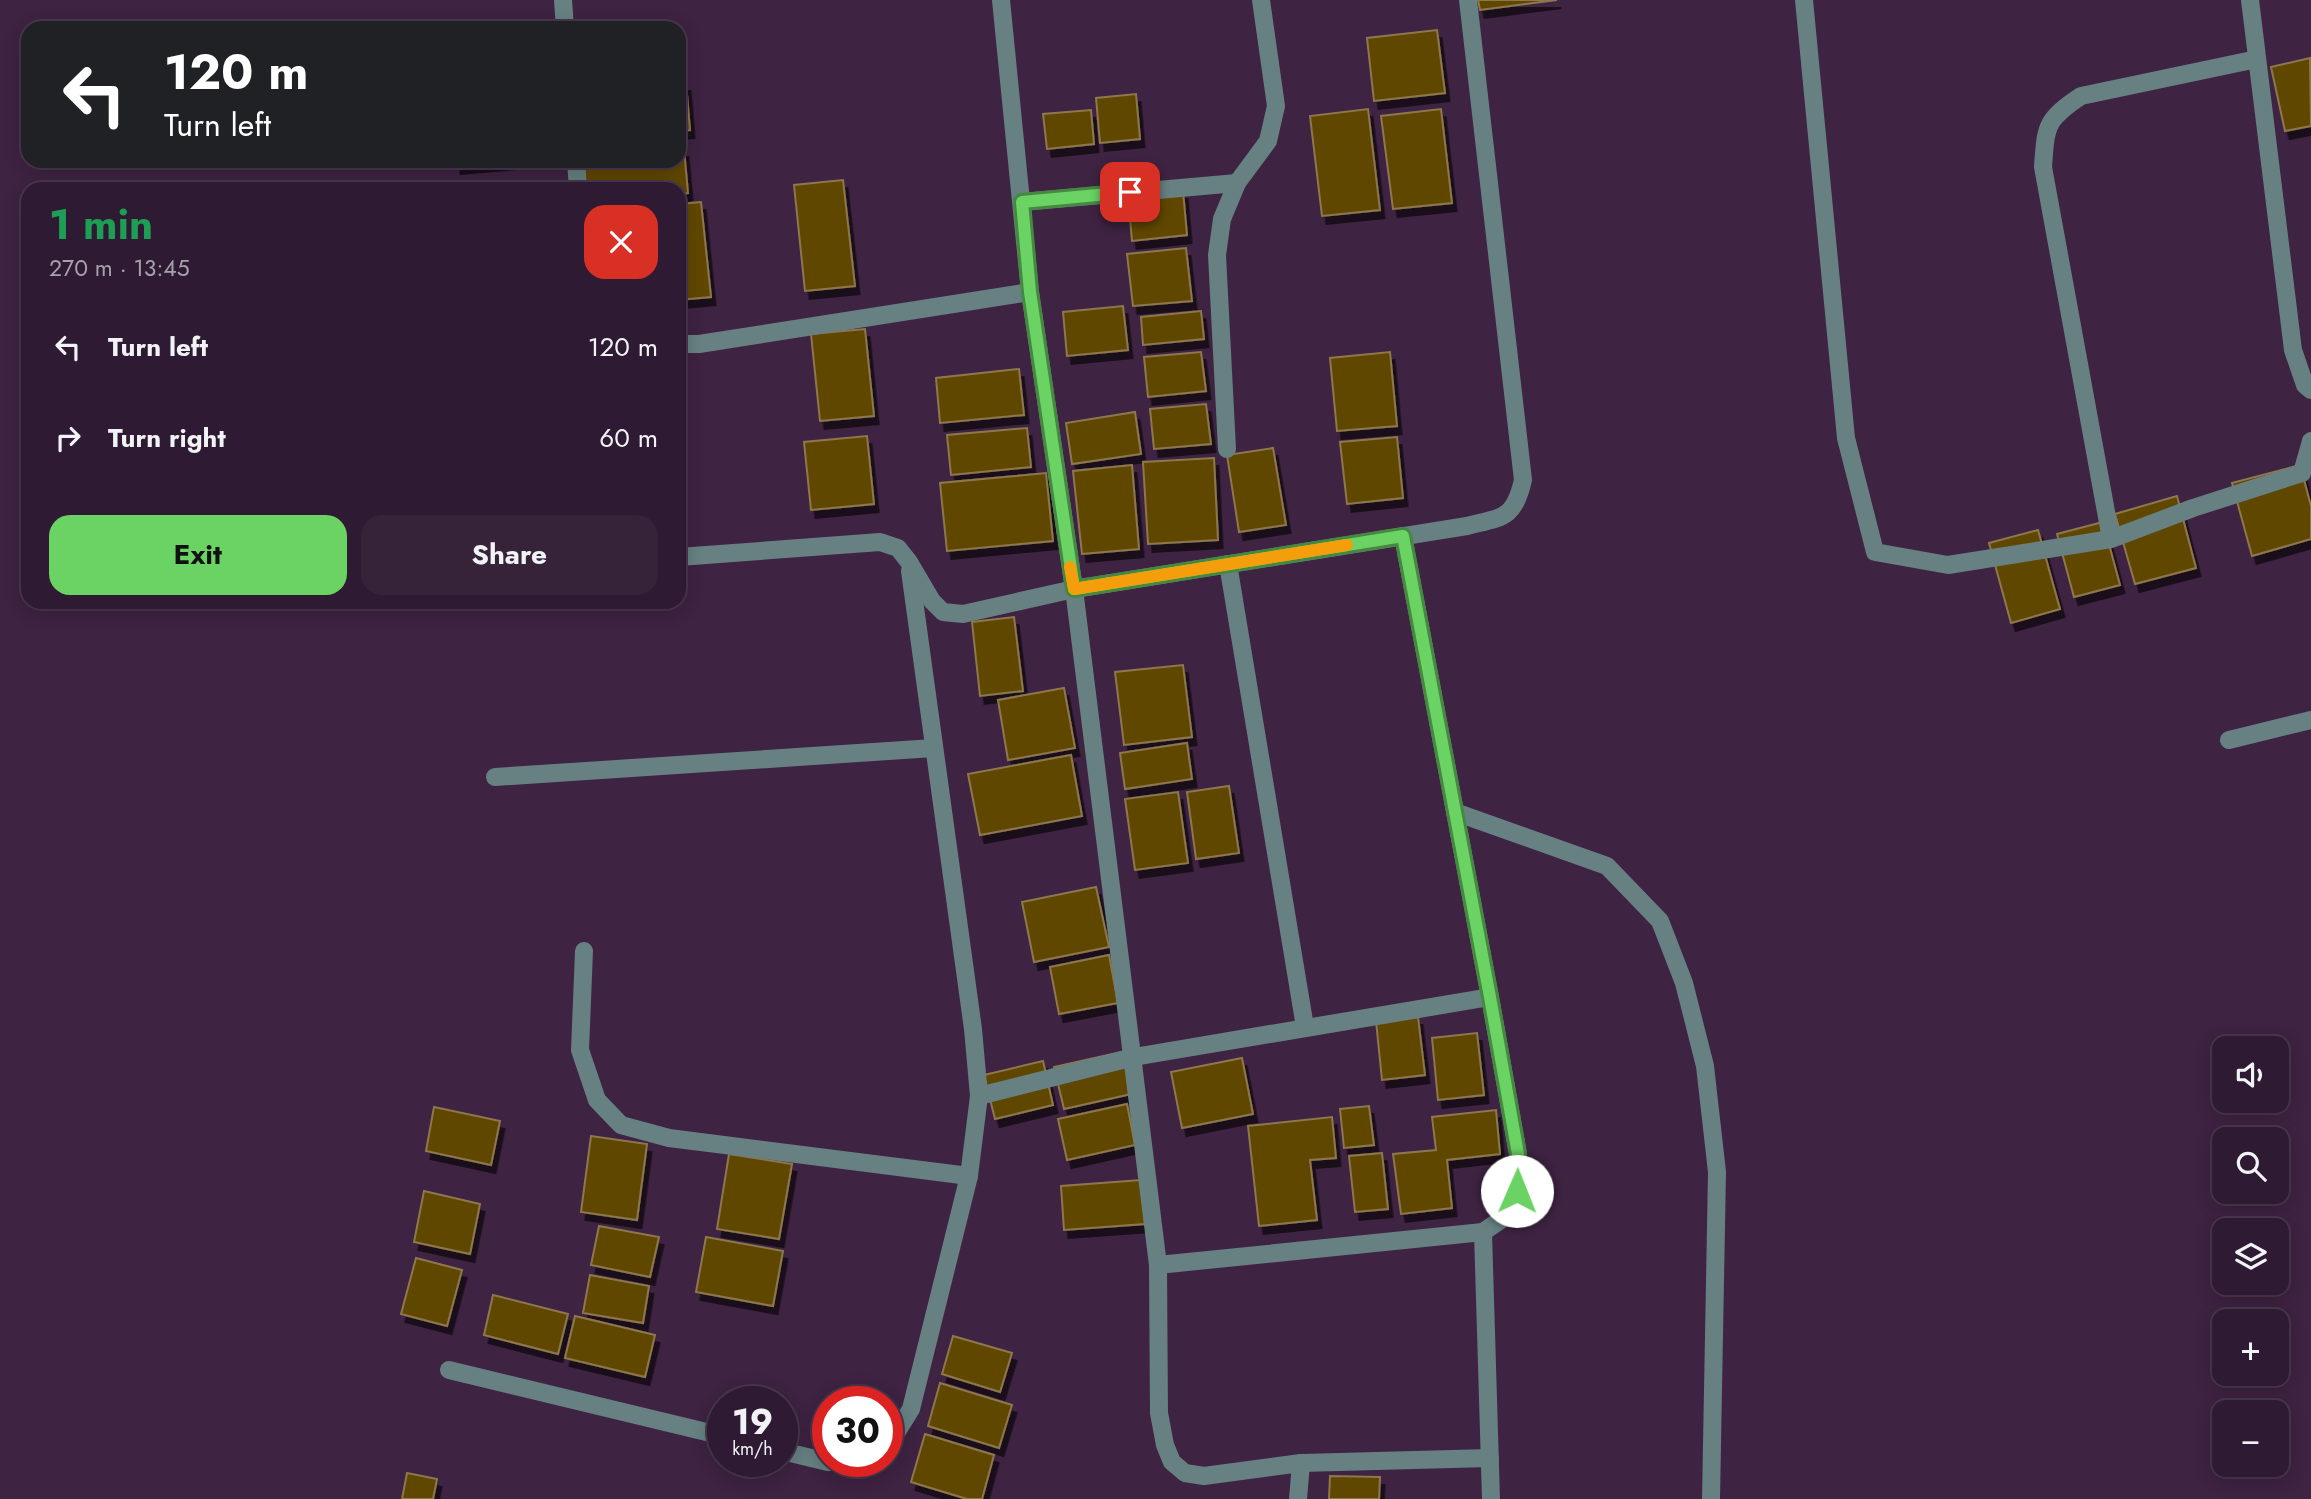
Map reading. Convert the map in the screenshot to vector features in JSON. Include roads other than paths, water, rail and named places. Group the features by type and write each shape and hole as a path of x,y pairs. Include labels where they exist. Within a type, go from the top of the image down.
{"street":[{"path":"562,0 564,21"},
{"path":"1002,0 1030,292 1074,589 1158,1265 1159,1413 1165,1445 1172,1462 1185,1473 1204,1476 1301,1463 1490,1458"},
{"path":"1227,449 1217,255 1222,219 1237,183 1268,141 1276,106 1261,0"},
{"path":"686,556 880,542 898,548 943,612 963,614 1074,589 1504,517 1518,501 1523,480 1468,0"},
{"path":"1804,0 1846,438 1875,552 1948,565 2111,539 2193,508 2302,473 2311,441"},
{"path":"2250,0 2293,350 2305,385 2311,390"},
{"path":"2111,539 2043,167 2045,131 2060,110 2081,96 2257,59"},
{"path":"1022,202 1237,183"},
{"path":"686,344 1030,292"},
{"path":"1158,1265 1483,1232 1504,1217 1517,1191 1518,1154 1403,536"},
{"path":"903,1422 911,1409 969,1176 979,1096 973,1029 909,562"},
{"path":"1228,564 1305,1027"},
{"path":"2229,740 2311,720"},
{"path":"495,778 934,748"},
{"path":"1455,812 1607,866 1660,920 1684,983 1705,1066 1717,1172 1711,1499"},
{"path":"584,951 580,1050 597,1100 621,1125 668,1138 969,1176"},
{"path":"979,1096 1134,1057 1490,997"},
{"path":"1483,1232 1491,1499"},
{"path":"449,1370 707,1432"},
{"path":"1298,1499 1301,1463"}]}
